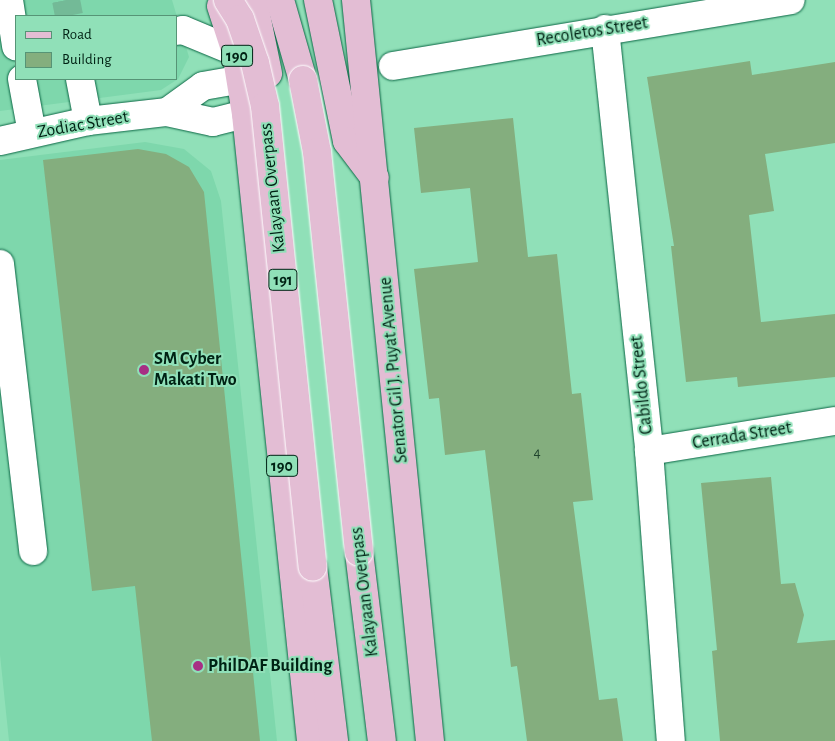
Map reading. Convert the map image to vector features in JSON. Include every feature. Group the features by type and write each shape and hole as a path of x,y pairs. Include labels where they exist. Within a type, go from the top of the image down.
{"main road":[{"name":"190","path":"218,0 236,52 246,114 312,741"},
{"name":"Kalayaan Overpass","path":"228,0 240,19 255,64 265,106 334,741"},
{"path":"253,0 276,117 275,142 253,192"},
{"name":"Kalayaan Overpass","path":"280,0 303,80 317,152 382,741"},
{"path":"318,0 347,141 376,180"},
{"name":"Senator Gil J. Puyat Avenue","path":"356,0 376,180 430,741"}],"street":[{"path":"8,0 15,40"},
{"name":"Recoletos Street","path":"393,66 605,29 791,0"},
{"name":"Cabildo Street","path":"605,29 649,451 671,741"},
{"path":"178,31 183,30 236,52"},
{"name":"Zodiac Street","path":"167,112 203,86 241,79"},
{"path":"22,80 32,133"},
{"path":"80,80 88,121"},
{"name":"Zodiac Street","path":"0,141 88,121 167,112 213,122 246,114"},
{"path":"0,264 33,551"},
{"name":"Cerrada Street","path":"649,451 835,421"}],"shaded area":[{"path":"0,0 172,0 176,15 15,15 15,80 176,80 161,90 0,111"},
{"path":"178,20 189,57 178,79"},
{"path":"145,142 184,149 211,171 221,201 277,741 9,741 0,655 0,160"}],"building":[{"path":"750,61 752,75 835,62 835,143 765,154 774,211 749,215 761,322 835,314 835,377 738,387 737,377 686,382 671,246 674,246 647,77"},
{"path":"513,118 528,257 557,254 572,394 581,393 593,500 573,502 599,700 617,698 623,741 527,741 517,666 511,667 485,450 445,455 439,398 429,399 414,269 478,262 470,188 421,193 414,128"},
{"name":"SM Cyber Makati Two","path":"138,149 166,154 189,167 204,192 260,741 152,741 135,586 92,591 43,160"},
{"path":"771,477 781,584 795,583 804,615 797,643 835,640 835,741 720,741 712,651 717,650 701,483"}],"tunnel":[{"path":"66,0 69,15"}],"place":[{"name":"SM Cyber Makati Two","path":"144,370"},
{"name":"PhilDAF Building","path":"198,666"}]}
